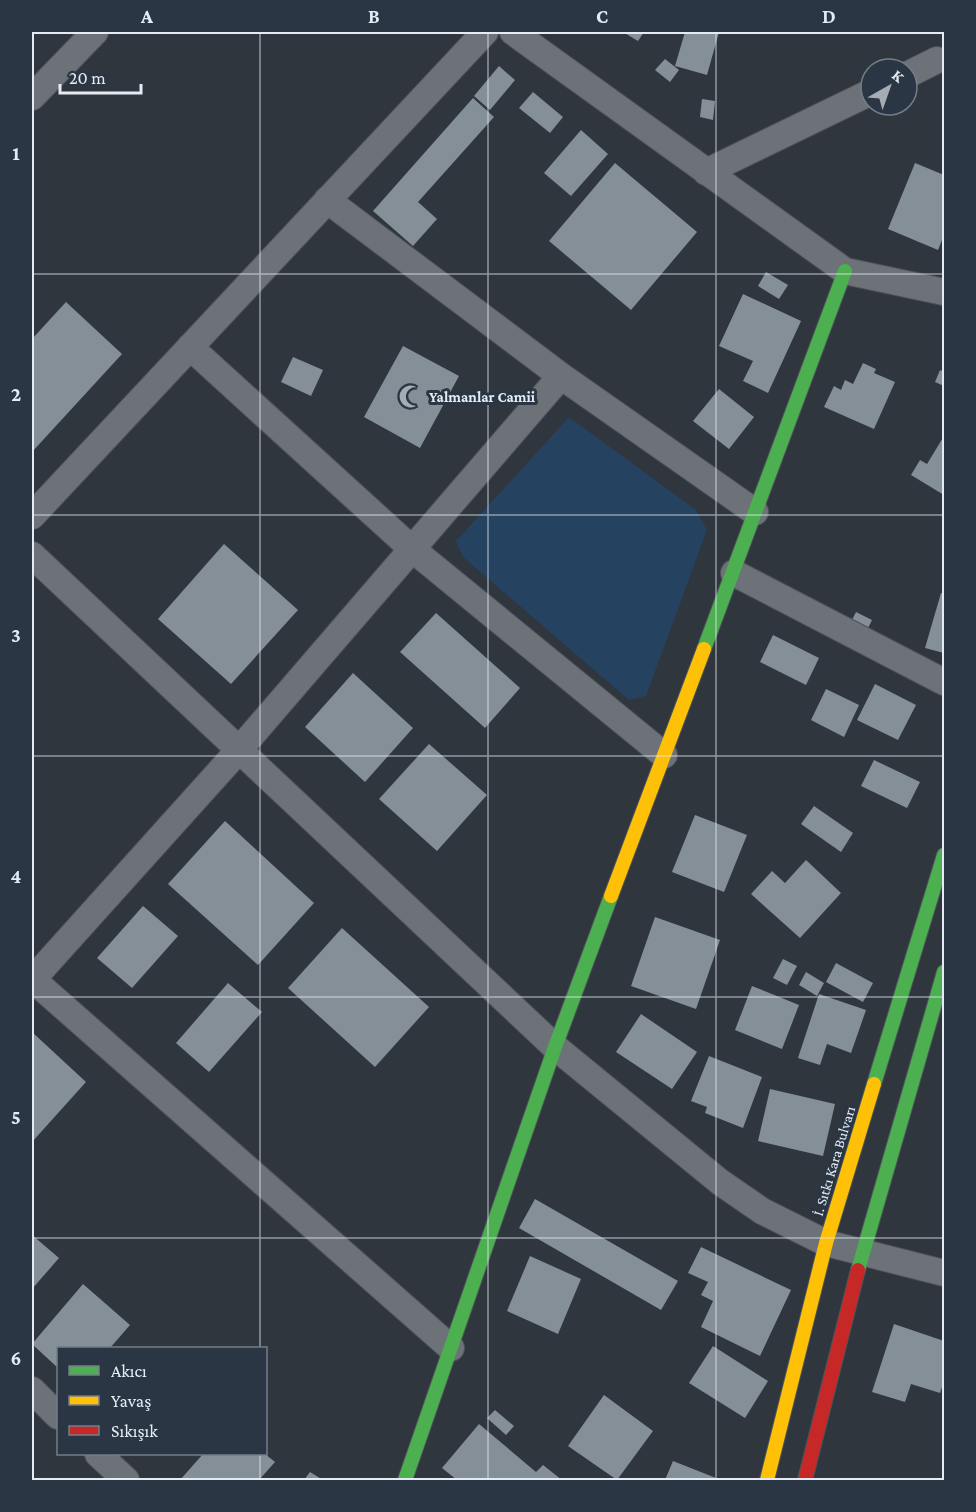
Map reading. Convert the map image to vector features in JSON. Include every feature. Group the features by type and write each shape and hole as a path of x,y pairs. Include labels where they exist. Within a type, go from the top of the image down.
{"street":[{"path":"32,97 95,32"},
{"path":"32,516 485,32"},
{"path":"513,32 845,271 945,292"},
{"path":"919,69 937,60"},
{"path":"706,172 859,98"},
{"path":"327,200 561,376 755,512"},
{"path":"405,1480 555,1047 845,271"},
{"path":"190,347 412,549 664,755"},
{"path":"451,1348 32,980 239,750 561,376"},
{"path":"32,555 555,1047 720,1182 762,1211 826,1243 945,1273"},
{"path":"734,573 945,682"},
{"name":"İ. Sıtkı Kara Bulvarı","path":"767,1480 826,1243 945,855"},
{"path":"805,1480 862,1253 945,972"},
{"path":"32,1390 57,1415"},
{"path":"99,1455 126,1480"}],"shaded area":[{"path":"569,417 696,510 707,530 646,696 629,700 463,557 456,541"}],"building":[{"path":"623,32 644,32 638,41"},
{"path":"685,32 719,32 707,75 675,66"},
{"path":"665,59 679,70 670,82 655,70"},
{"path":"499,66 515,80 490,110 474,96"},
{"path":"533,92 563,117 550,133 519,108"},
{"path":"473,98 494,117 418,202 437,219 413,246 373,211"},
{"path":"702,99 715,101 713,120 700,117"},
{"path":"581,130 608,154 571,196 544,173"},
{"path":"615,163 697,232 631,310 549,241"},
{"path":"915,163 944,175 944,235 938,250 888,229"},
{"path":"766,272 788,285 779,299 758,286"},
{"path":"743,294 801,321 768,393 743,381 753,361 719,346"},
{"path":"66,302 122,354 32,452 32,339"},
{"name":"Yalmanlar Camii","path":"403,346 459,376 420,448 364,417"},
{"path":"293,357 323,370 311,396 281,382"},
{"path":"863,363 876,369 874,373 895,382 874,429 824,407 834,386 841,390 845,380 853,384"},
{"path":"940,370 944,372 944,386 935,382"},
{"path":"719,389 754,417 729,449 693,421"},
{"path":"944,436 944,495 911,475 920,460 927,464"},
{"path":"224,544 298,610 231,684 158,619"},
{"path":"941,593 944,594 944,653 925,648"},
{"path":"856,612 872,620 865,634 849,626"},
{"path":"436,613 520,688 485,728 400,652"},
{"path":"773,635 819,658 806,685 760,662"},
{"path":"353,673 413,728 365,782 305,727"},
{"path":"875,684 916,705 898,740 857,720"},
{"path":"826,689 859,705 844,737 811,720"},
{"path":"429,744 487,795 437,851 379,799"},
{"path":"874,760 920,782 907,808 861,786"},
{"path":"814,806 853,833 841,852 801,824"},
{"path":"695,815 747,835 724,892 672,872"},
{"path":"225,821 314,903 258,965 168,884"},
{"path":"806,860 841,893 800,938 751,894 772,871 785,883"},
{"path":"143,906 178,936 132,988 97,958"},
{"path":"655,917 720,940 696,1009 631,986"},
{"path":"342,928 429,1007 375,1067 288,988"},
{"path":"783,959 797,966 787,985 773,978"},
{"path":"836,963 873,983 863,1002 826,982"},
{"path":"806,972 824,983 817,996 799,985"},
{"path":"228,983 262,1012 209,1072 176,1043"},
{"path":"752,986 799,1005 782,1049 735,1030"},
{"path":"819,994 866,1010 851,1053 827,1044 820,1065 798,1058"},
{"path":"641,1014 697,1052 672,1089 616,1052"},
{"path":"32,1032 86,1082 32,1142"},
{"path":"709,1056 762,1077 743,1128 705,1113 707,1107 691,1101"},
{"path":"770,1089 835,1104 823,1156 758,1141"},
{"path":"535,1199 678,1281 661,1310 519,1228"},
{"path":"32,1235 59,1258 32,1289"},
{"path":"701,1247 791,1290 760,1356 701,1327 713,1301 701,1295 708,1282 688,1273"},
{"path":"530,1256 581,1279 558,1334 507,1311"},
{"path":"83,1284 130,1325 111,1347 57,1347 57,1367 32,1344"},
{"path":"894,1324 944,1341 944,1381 940,1393 911,1384 905,1402 872,1392"},
{"path":"713,1346 768,1381 745,1418 689,1383"},
{"path":"604,1395 653,1431 617,1480 568,1446"},
{"path":"495,1410 514,1426 506,1435 487,1418"},
{"path":"479,1424 536,1472 543,1465 562,1480 457,1480 442,1468"},
{"path":"202,1455 266,1455 275,1462 259,1480 180,1480"},
{"path":"673,1461 721,1480 665,1480"},
{"path":"310,1472 323,1480 304,1480"}],"traffic: fast":[{"path":"704,649 845,271"},
{"path":"874,1084 944,855"},
{"path":"405,1480 555,1047 611,896"},
{"path":"858,1270 944,972"}],"traffic: slow":[{"path":"611,896 704,649"},
{"path":"767,1480 826,1243 874,1084"}],"traffic: jam":[{"path":"805,1480 858,1270"}],"place":[{"name":"Yalmanlar Camii","path":"411,397"}]}
